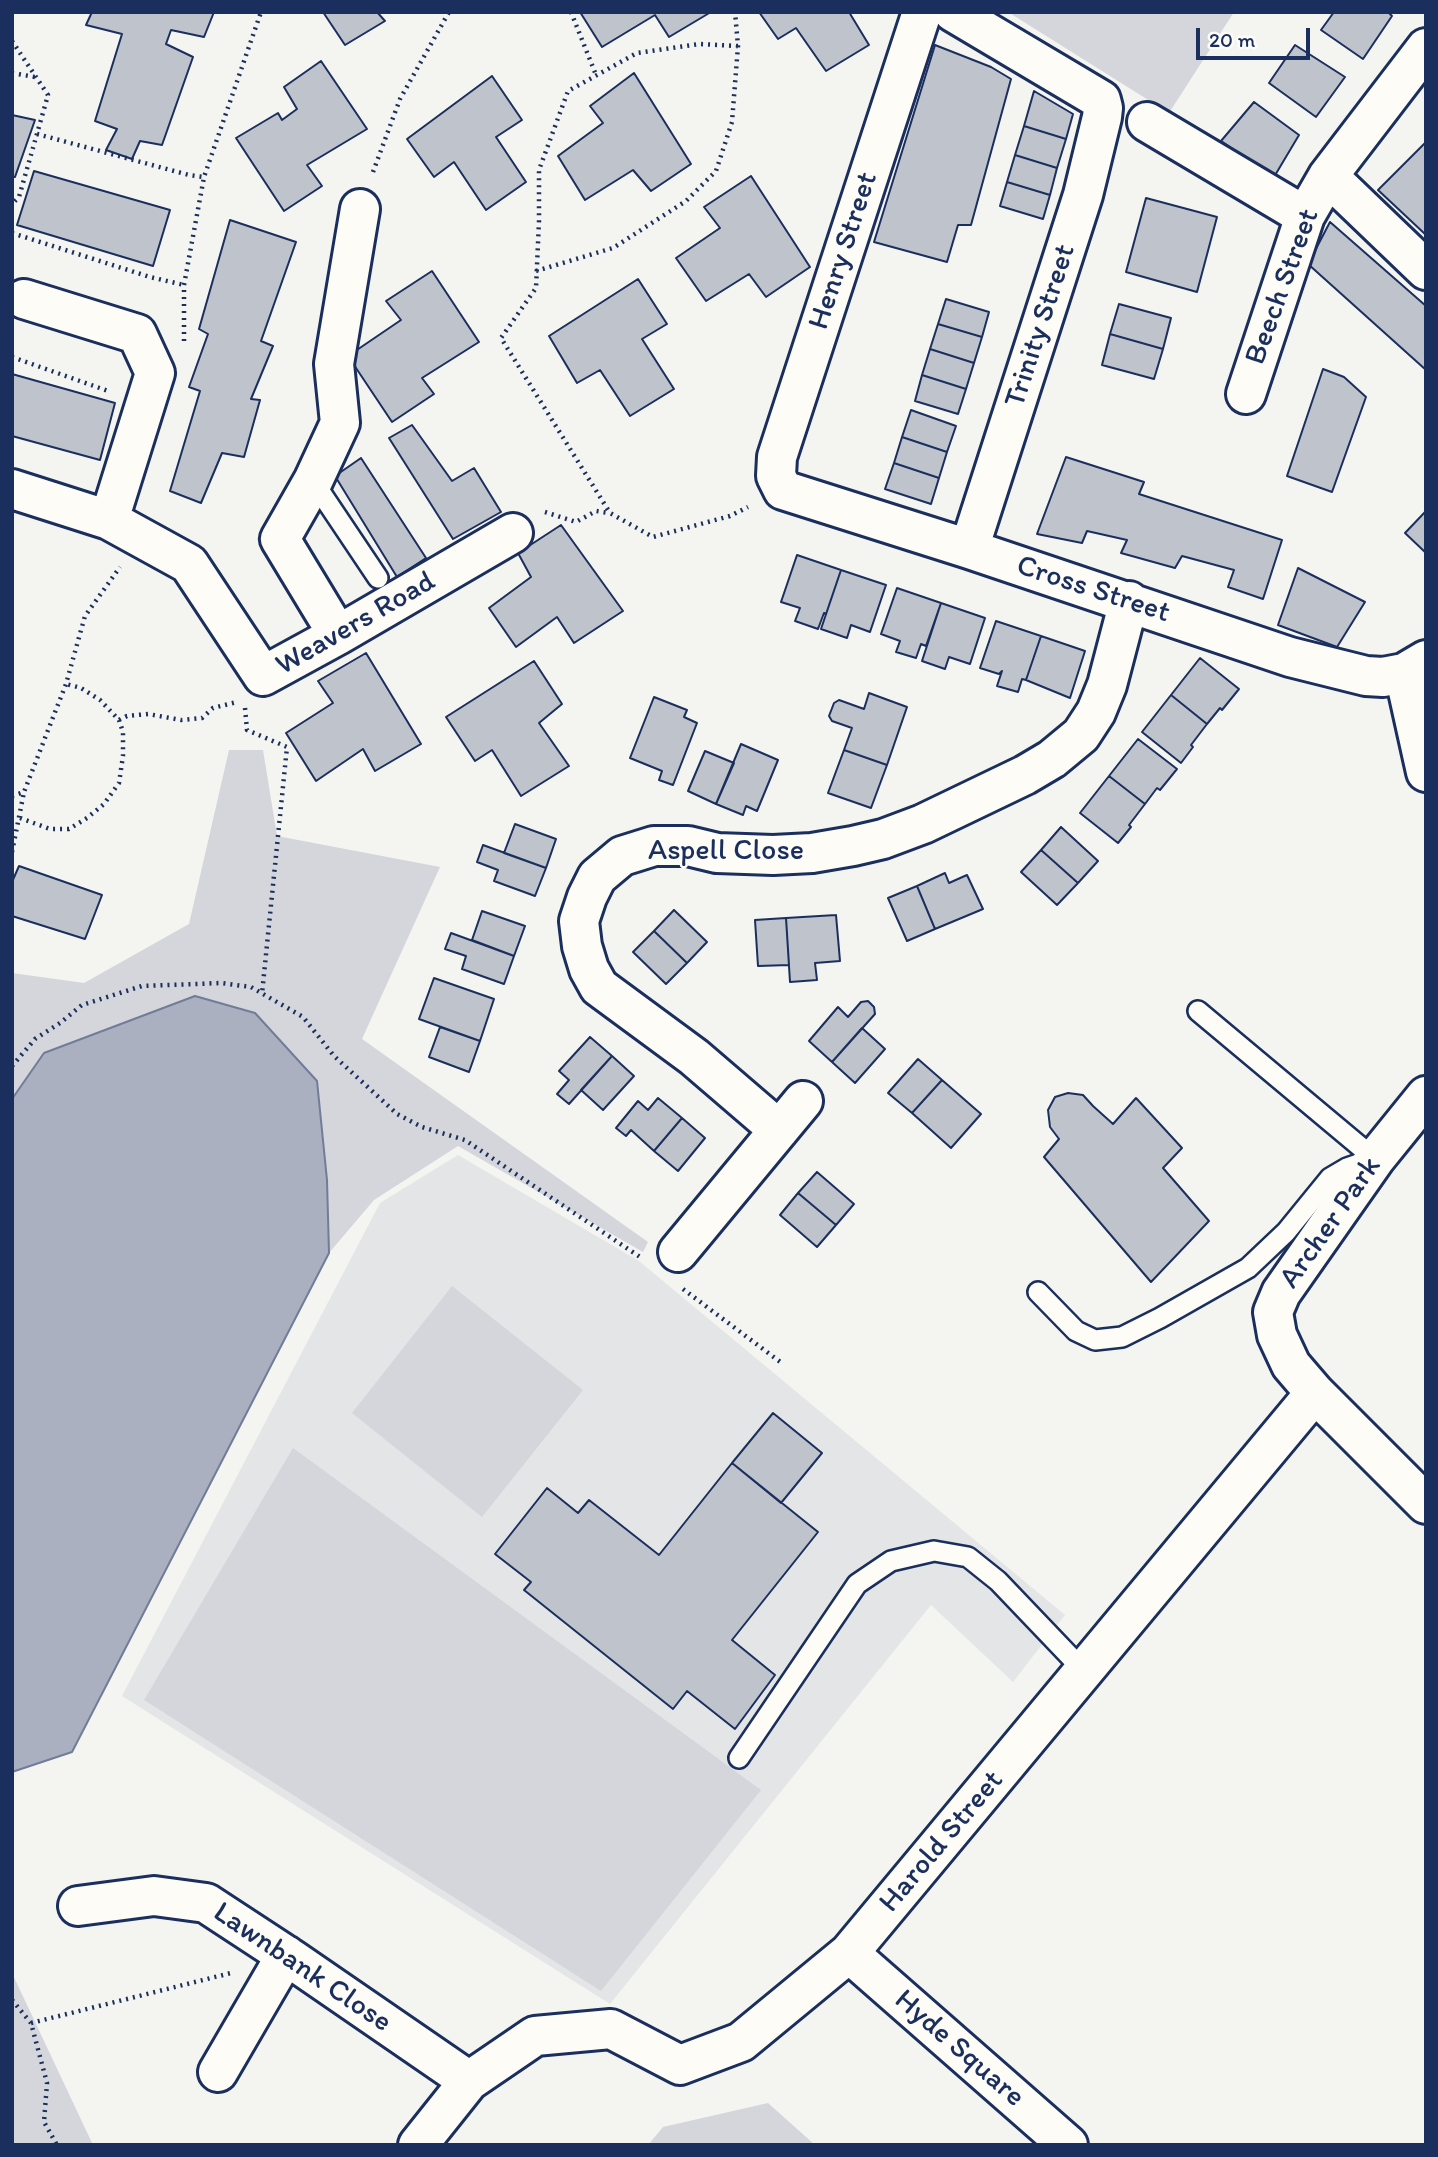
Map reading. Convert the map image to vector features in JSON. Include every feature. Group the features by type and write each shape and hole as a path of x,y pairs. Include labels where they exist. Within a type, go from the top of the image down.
{"street":[{"name":"Henry Street","path":"783,490 776,475 777,457 922,12"},
{"name":"Trinity Street","path":"953,12 1101,100 1102,117 1083,195 969,549"},
{"name":"Beech Street","path":"1246,394 1305,216 1328,176 1426,48"},
{"path":"1147,122 1305,216"},
{"path":"1328,176 1426,270"},
{"path":"338,635 280,539 313,481 340,423 334,364 360,209"},
{"path":"24,299 137,334 155,373 109,520"},
{"name":"Weavers Road","path":"12,489 109,520 189,564 263,676 338,635 524,521"},
{"name":"Cross Street","path":"783,490 1129,601 1290,656 1366,676 1383,677 1415,667"},
{"name":"Aspell Close","path":"779,1130 694,1057 600,987 589,969 582,946 579,921 597,877 622,856 653,846 688,846 717,853 773,855 812,853 873,842 923,824 1025,775 1052,760 1081,735 1096,712 1107,685 1129,601"},
{"path":"1415,667 1426,772"},
{"name":"Archer Park","path":"1426,1096 1375,1159 1281,1293 1273,1312 1277,1335 1292,1365 1315,1393 1426,1504"},
{"path":"667,1266 803,1101"},
{"name":"Harold Street","path":"418,2145 470,2081 534,2036 611,2029 680,2065 741,2042 849,1953 1315,1393"},
{"name":"Lawnbank Close","path":"78,1906 154,1896 206,1903 470,2081"},
{"name":"Hyde Square","path":"849,1953 1068,2145"},
{"path":"218,2072 286,1955"}],"lane":[{"path":"313,481 378,578"},
{"path":"1198,1011 1375,1159"},
{"path":"1038,1292 1076,1331 1095,1340 1122,1337 1248,1268 1286,1233 1330,1178 1346,1168 1375,1159"},
{"path":"739,1758 857,1584 891,1561 934,1551 968,1557 998,1581 1083,1670"}],"path":[{"path":"360,209 400,99 449,12"},
{"path":"571,12 596,75"},
{"path":"536,271 613,248 686,201 716,171 732,122 738,46 735,12"},
{"path":"12,41 48,95 19,197 12,204"},
{"path":"610,513 501,338 536,288 538,170 568,91 636,53 699,44 738,46"},
{"path":"12,74 36,77"},
{"path":"37,134 204,177"},
{"path":"12,233 150,277 184,285"},
{"path":"12,358 125,397 143,411"},
{"path":"524,521 576,522 596,511 610,513 653,537 730,516 783,490"},
{"path":"20,818 50,829 69,829 104,804 118,783 123,756 123,732 119,720 100,700 80,688 66,684"},
{"path":"119,720 127,716 148,714 181,720 202,718 213,708 245,700 247,730 287,747 262,994"},
{"path":"12,852 23,792"},
{"path":"12,1066 35,1039 82,1005 142,986 221,983 251,987 303,1017 334,1056 397,1114 422,1127 466,1140 667,1266 783,1364"},
{"path":"31,2023 230,1974 286,1955"},
{"path":"12,2000 31,2023 47,2083 44,2122 57,2145"}],"shaded area":[{"path":"1008,12 1234,12 1169,113"},
{"path":"229,750 263,750 277,836 440,867 362,1039 648,1242 643,1252 458,1146 374,1200 329,1253 327,1180 44,1053 12,1099 12,973 84,983 189,924"},
{"path":"458,1155 639,1261 1065,1615 1013,1682 931,1605 610,2004 122,1696 380,1203"},
{"path":"452,1286 583,1390 482,1517 352,1413"},
{"path":"293,1448 761,1790 601,1991 144,1700"},
{"path":"12,1973 93,2145 12,2145"},
{"path":"768,2103 815,2145 648,2145 663,2127"}],"water":[{"path":"195,996 255,1013 317,1081 327,1180 329,1253 72,1752 12,1772 12,1099 44,1053"}],"building":[{"path":"92,12 214,12 204,37 171,30 166,44 193,57 162,145 140,141 132,159 106,150 117,129 95,121 122,34 86,25"},
{"path":"323,12 377,12 385,21 345,45"},
{"path":"580,12 711,12 669,37 655,15 602,47"},
{"path":"759,12 849,12 869,45 826,71 796,28 778,39"},
{"path":"1334,12 1388,12 1392,16 1363,59 1321,30"},
{"path":"935,45 991,67 1011,79 971,225 958,225 947,262 874,242"},
{"path":"1295,45 1345,77 1316,117 1269,83"},
{"path":"321,61 367,129 307,165 322,186 284,211 236,138 278,113 282,120 297,109 284,87"},
{"path":"634,73 691,164 651,191 633,170 585,200 558,156 603,123 590,106"},
{"path":"492,76 522,120 496,137 526,182 486,210 454,162 434,177 407,139"},
{"path":"1034,91 1073,114 1066,139 1024,126"},
{"path":"1254,102 1299,135 1274,177 1221,141"},
{"path":"12,115 35,120 15,177 12,177"},
{"path":"1024,126 1066,139 1057,168 1015,155"},
{"path":"1426,142 1426,235 1378,190"},
{"path":"1015,155 1057,168 1050,195 1007,182"},
{"path":"34,171 170,210 153,266 17,225"},
{"path":"751,176 810,267 766,297 749,274 706,301 676,258 720,228 704,207"},
{"path":"1007,182 1050,195 1043,219 1000,206"},
{"path":"1146,198 1217,217 1197,292 1126,272"},
{"path":"230,220 296,242 261,341 273,346 251,399 260,400 244,457 222,453 201,503 170,491 200,391 189,387 208,334 199,329"},
{"path":"1330,222 1426,306 1426,370 1308,264"},
{"path":"432,271 479,342 422,378 434,394 392,422 348,356 401,320 386,301"},
{"path":"638,279 667,324 642,339 674,389 630,416 600,370 577,383 549,336"},
{"path":"946,299 989,312 982,337 938,324"},
{"path":"1119,304 1171,318 1163,349 1110,334"},
{"path":"938,324 982,337 974,363 930,349"},
{"path":"1110,334 1163,349 1154,379 1102,365"},
{"path":"930,349 974,363 966,389 922,375"},
{"path":"1323,369 1344,377 1366,397 1332,492 1287,476"},
{"path":"12,374 115,403 100,460 12,436"},
{"path":"922,375 966,389 958,414 915,401"},
{"path":"911,410 956,426 947,452 902,437"},
{"path":"412,425 452,481 474,468 501,512 453,539 389,438"},
{"path":"902,437 947,452 939,478 894,463"},
{"path":"1066,457 1144,482 1139,494 1282,540 1263,599 1228,587 1234,570 1182,556 1175,568 1121,553 1127,540 1087,531 1082,543 1037,534"},
{"path":"361,458 426,558 397,577 335,476"},
{"path":"894,463 939,478 931,504 885,489"},
{"path":"1426,511 1426,553 1405,533"},
{"path":"561,525 623,611 574,643 557,617 516,647 489,608 531,577 518,553"},
{"path":"797,555 841,570 818,629 795,621 800,608 781,602"},
{"path":"1298,568 1365,602 1337,647 1278,625"},
{"path":"841,570 886,585 870,632 851,625 847,638 821,629"},
{"path":"897,588 941,603 926,646 921,644 916,658 896,652 900,641 881,634"},
{"path":"941,603 985,618 970,664 949,657 945,669 922,661"},
{"path":"996,621 1041,636 1026,680 1022,679 1018,692 997,686 1002,671 999,674 980,668"},
{"path":"1041,636 1085,651 1070,698 1026,680"},
{"path":"366,653 421,744 375,771 363,749 316,781 286,733 333,703 318,681"},
{"path":"1200,658 1239,689 1207,724 1171,695"},
{"path":"534,661 562,704 539,723 569,766 521,796 492,750 475,761 446,717"},
{"path":"869,693 907,707 887,765 844,750 852,728 832,721 829,716 834,703 839,700 864,709"},
{"path":"1171,695 1207,724 1181,763 1142,732"},
{"path":"654,697 687,710 684,717 697,723 673,785 659,780 662,771 630,758"},
{"path":"1138,739 1177,769 1145,804 1109,776"},
{"path":"741,744 778,760 757,811 746,806 743,815 716,804"},
{"path":"844,750 887,765 871,808 828,793"},
{"path":"705,751 734,763 716,804 688,791"},
{"path":"1109,776 1145,804 1118,843 1080,813"},
{"path":"515,824 556,839 546,868 504,853"},
{"path":"1061,827 1098,861 1078,883 1041,850"},
{"path":"483,845 546,868 535,896 494,881 498,870 477,862"},
{"path":"1041,850 1078,883 1057,905 1021,872"},
{"path":"19,866 102,895 85,939 12,916 12,882"},
{"path":"945,873 949,883 967,875 983,909 935,929 917,886"},
{"path":"917,886 935,929 907,941 888,898"},
{"path":"674,910 707,942 687,963 654,931"},
{"path":"482,911 525,926 514,956 472,940"},
{"path":"836,915 840,961 815,963 817,980 790,982 786,918"},
{"path":"786,918 789,965 758,966 755,920"},
{"path":"654,931 687,963 666,984 633,952"},
{"path":"451,933 514,956 504,984 462,969 466,956 445,949"},
{"path":"434,978 494,999 480,1041 419,1019"},
{"path":"868,1001 874,1007 875,1014 832,1062 809,1041 838,1007 848,1017 861,1002"},
{"path":"440,1027 480,1041 469,1072 429,1057"},
{"path":"862,1028 885,1049 855,1083 832,1062"},
{"path":"590,1037 612,1056 569,1104 557,1094 569,1080 559,1071"},
{"path":"612,1056 634,1076 603,1110 581,1090"},
{"path":"918,1059 942,1080 912,1113 888,1093"},
{"path":"942,1080 981,1114 951,1148 912,1113"},
{"path":"1068,1093 1083,1095 1113,1124 1136,1098 1182,1148 1163,1168 1209,1221 1151,1282 1044,1157 1059,1139 1050,1127 1048,1110 1055,1097"},
{"path":"658,1098 682,1118 654,1151 631,1130 626,1136 616,1128 638,1101 648,1110"},
{"path":"682,1118 705,1138 678,1171 654,1151"},
{"path":"817,1172 854,1204 836,1225 798,1193"},
{"path":"798,1193 836,1225 817,1247 780,1215"},
{"path":"773,1413 822,1453 781,1503 732,1463"},
{"path":"732,1463 818,1532 732,1640 775,1675 735,1729 687,1691 673,1709 524,1590 531,1582 495,1554 547,1488 578,1513 589,1500 659,1555"}]}
